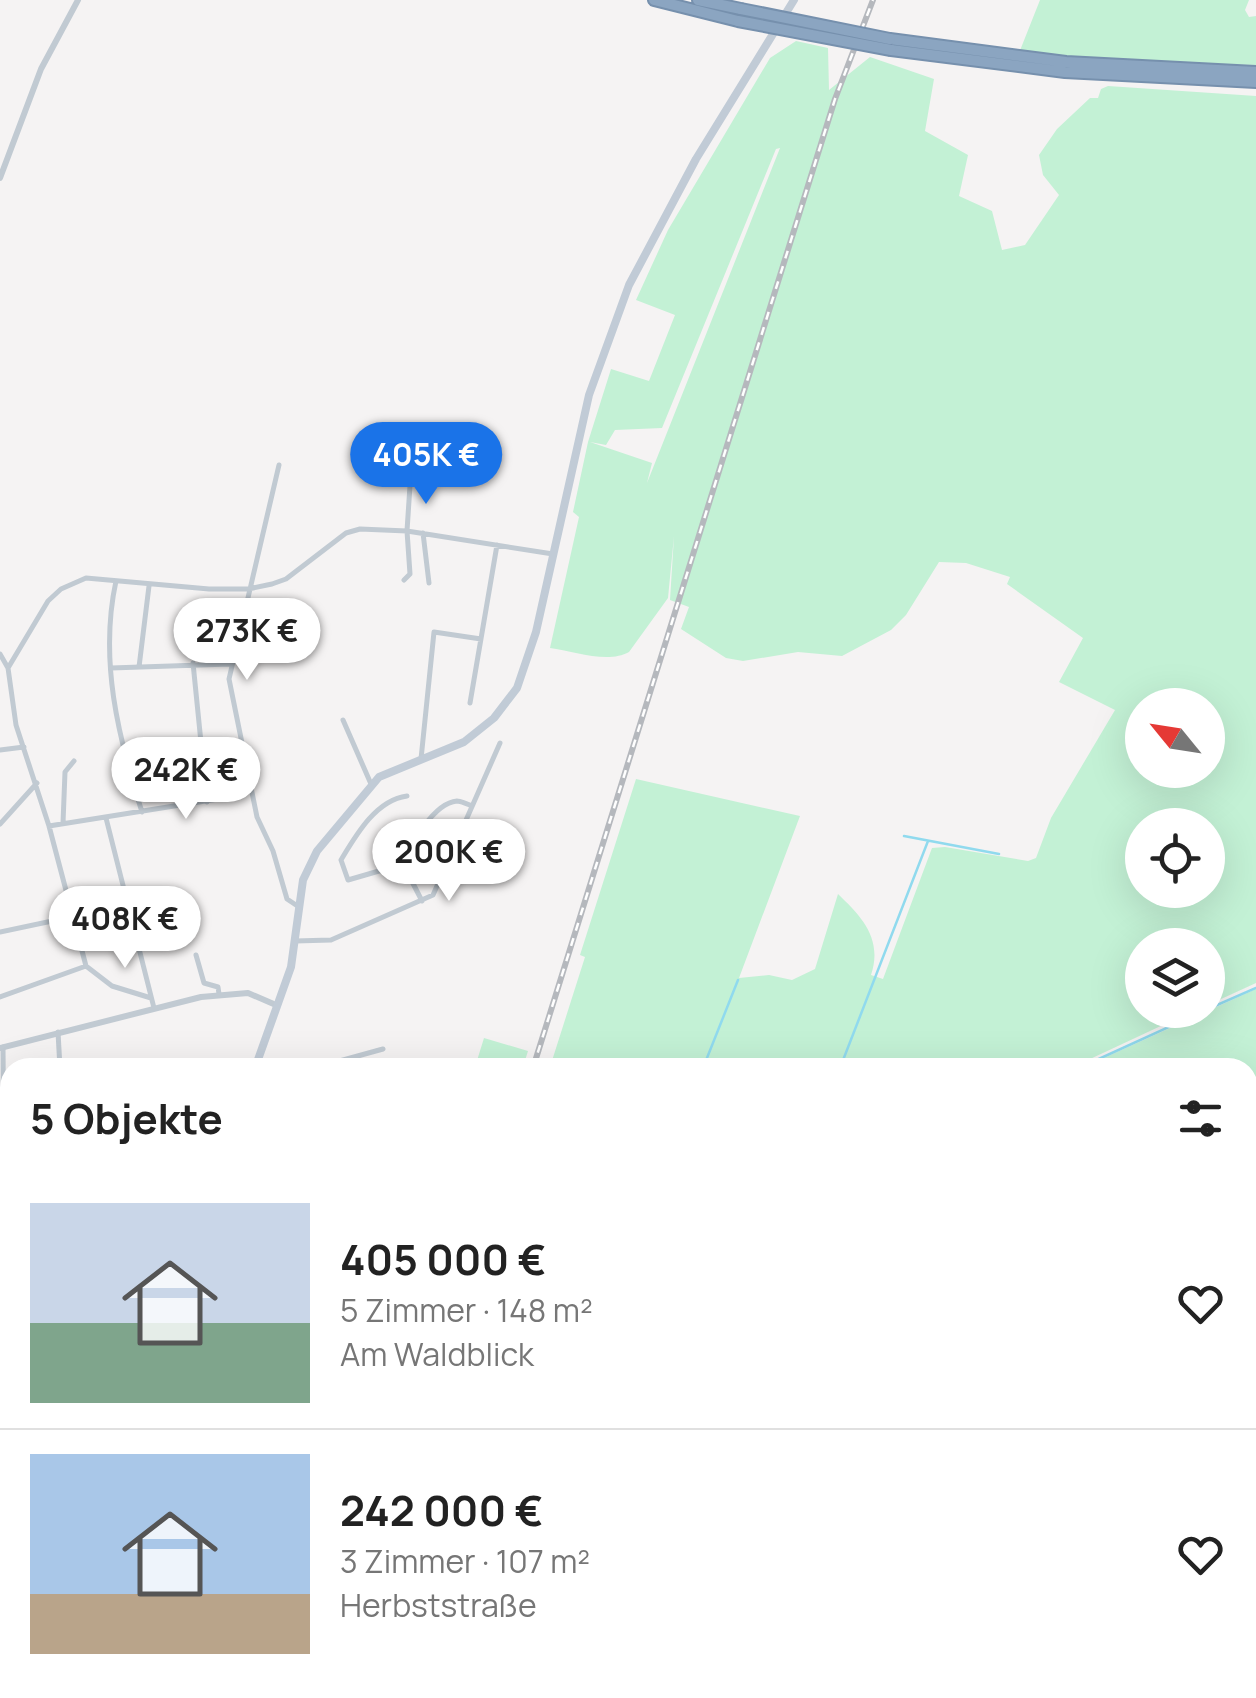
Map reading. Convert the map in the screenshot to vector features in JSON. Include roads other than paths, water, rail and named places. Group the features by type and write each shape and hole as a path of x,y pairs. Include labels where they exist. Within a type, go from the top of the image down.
{"highway":[{"path":"654,0 891,45 1256,82"},
{"path":"698,0 740,15"},
{"path":"1206,76 1256,72"}],"main road":[{"path":"258,1058 291,967 310,860 371,784 389,771 447,750 475,734 494,718 517,688 536,632 590,395 629,284 696,159 794,0"}],"street":[{"path":"0,178 42,68 78,0"},
{"path":"404,580 410,574 407,531 414,440"},
{"path":"279,465 230,664 231,699 257,817 274,851 287,899 299,907"},
{"path":"8,668 35,618 61,589 86,578 149,586 248,589 286,579 346,532 360,530 407,531 553,554"},
{"path":"423,533 430,583"},
{"path":"470,703 497,545"},
{"path":"116,581 108,626 110,668 118,728 142,812"},
{"path":"139,667 149,586"},
{"path":"422,760 434,632 481,639"},
{"path":"0,654 8,668 24,747 86,966 112,986 151,998"},
{"path":"193,664 207,802"},
{"path":"110,668 230,664"},
{"path":"343,720 371,784"},
{"path":"295,941 331,940 433,896 500,743"},
{"path":"0,750 24,747"},
{"path":"63,823 65,772 74,761"},
{"path":"0,824 36,783"},
{"path":"407,796 394,798 376,813 341,860 348,880 403,864 424,824 451,802 458,800 472,806"},
{"path":"49,826 224,798"},
{"path":"106,818 154,1008"},
{"path":"403,864 423,902"},
{"path":"0,932 71,916"},
{"path":"196,956 204,983 218,987 220,994"},
{"path":"0,997 86,966"},
{"path":"2,1047 220,994 252,994 276,1006"},
{"path":"58,1032 59,1058"},
{"path":"351,1058 383,1049"}],"waterway":[{"path":"904,836 999,854"},
{"path":"844,1058 928,841"},
{"path":"707,1058 738,980"},
{"path":"1225,1002 1256,988"},
{"path":"1101,1058 1167,1028"}],"railway":[{"path":"536,1058 835,99 873,0"}]}
